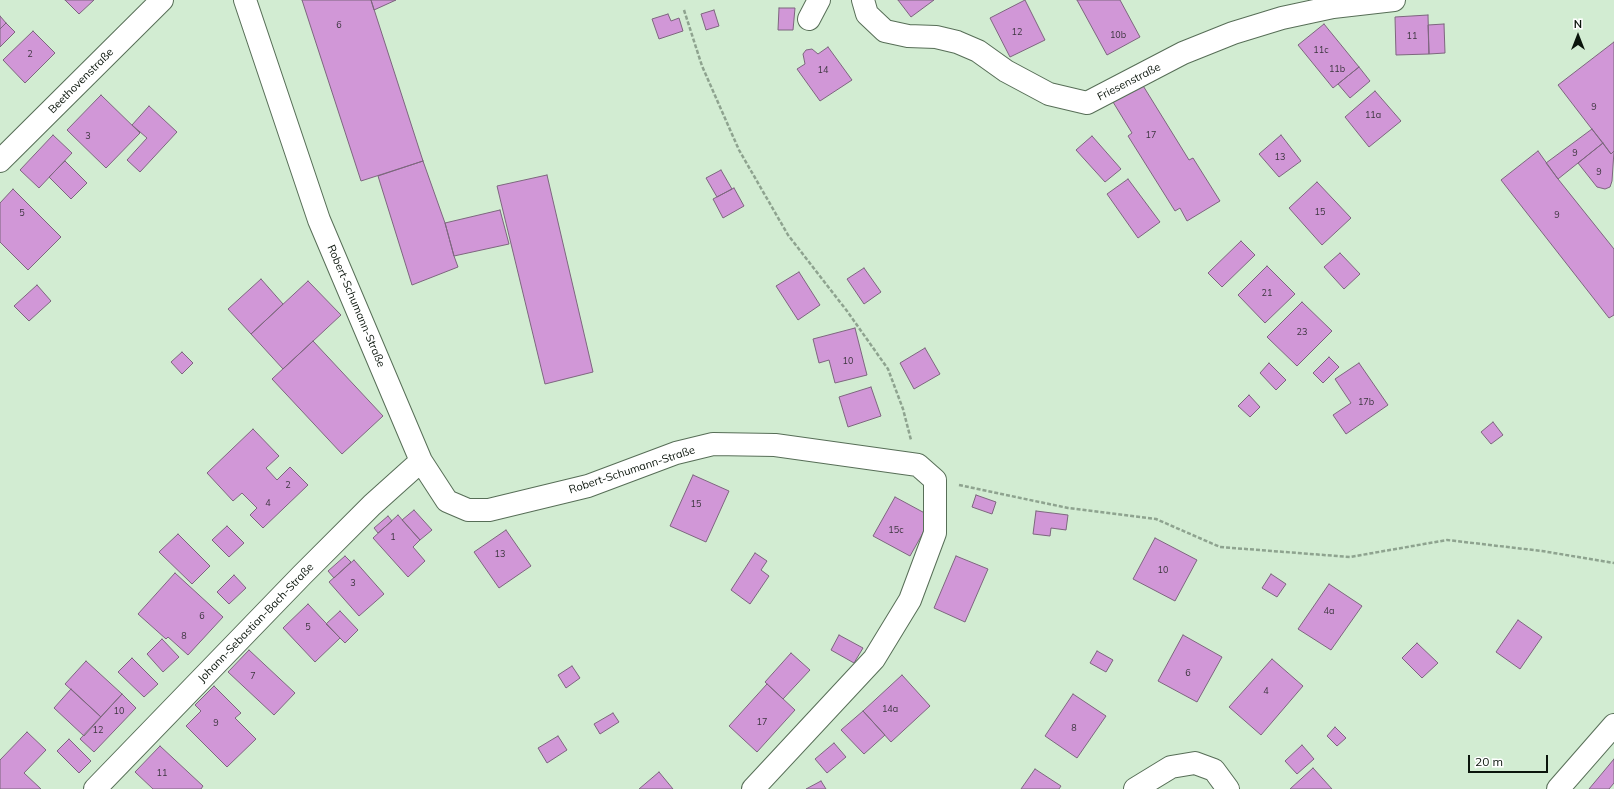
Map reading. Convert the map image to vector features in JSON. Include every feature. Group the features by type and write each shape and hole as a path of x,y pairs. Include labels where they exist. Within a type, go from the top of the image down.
{"street":[{"name":"Beethovenstraße","path":"0,161 162,0"},
{"name":"Robert-Schumann-Straße","path":"245,0 319,220 421,461 447,501 468,510 489,510 588,486 676,453 713,444 775,444 918,465"},
{"path":"809,19 819,0"},
{"name":"Friesenstraße","path":"863,0 867,14 885,31 908,36 936,37 957,42 978,51 1006,71 1049,94 1087,103 1183,54 1232,33 1282,18 1333,7 1394,0"},
{"name":"Johann-Sebastian-Bach-Straße","path":"95,789 302,575 372,505 421,461"},
{"path":"753,789 874,659 910,600 935,533 935,480 918,465"},
{"path":"1558,789 1614,725"},
{"path":"1135,789 1170,767 1195,763 1214,770 1228,789"}],"path":[{"path":"684,10 702,66 739,150 788,236 847,311 888,369 902,409 918,465"},
{"path":"935,480 1068,508 1156,519 1220,547 1350,557 1447,540 1542,551 1614,562"}],"building":[{"path":"65,0 94,0 79,14"},
{"path":"302,0 371,0 423,161 361,181"},
{"path":"371,0 396,0 374,10"},
{"path":"898,0 934,0 911,17"},
{"path":"1025,0 1045,40 1010,57 990,18"},
{"path":"1077,0 1120,0 1140,37 1107,55"},
{"path":"779,8 795,8 793,30 778,30"},
{"path":"714,10 719,26 706,30 701,14"},
{"path":"668,14 671,21 679,18 683,31 659,39 652,19"},
{"path":"1428,15 1429,54 1396,55 1395,17"},
{"path":"0,16 6,23 0,29"},
{"path":"6,23 15,32 0,47 0,29"},
{"path":"1324,24 1359,67 1333,88 1298,45"},
{"path":"1444,24 1445,53 1429,54 1428,25"},
{"path":"33,31 55,53 25,83 3,60"},
{"path":"1614,42 1614,151 1611,154 1558,85"},
{"path":"828,47 852,80 820,101 797,69 805,64 803,54 806,50 812,49 818,54"},
{"path":"1359,67 1370,81 1350,98 1338,84"},
{"path":"1142,84 1189,160 1193,158 1220,201 1187,221 1180,208 1175,211 1128,136 1132,133 1113,102"},
{"path":"1375,91 1401,121 1369,147 1345,117"},
{"path":"101,95 140,133 106,168 67,130"},
{"path":"149,106 177,132 140,172 127,160 147,138 132,125"},
{"path":"1592,129 1603,143 1558,179 1546,163"},
{"path":"53,135 72,153 39,188 20,170"},
{"path":"1281,135 1301,161 1279,177 1259,154"},
{"path":"1092,136 1121,169 1105,182 1076,150"},
{"path":"1603,143 1611,154 1614,151 1612,181 1610,187 1605,189 1597,187 1578,163"},
{"path":"1538,151 1558,179 1614,249 1614,315 1609,318 1501,180"},
{"path":"65,161 87,183 71,199 49,177"},
{"path":"423,161 445,223 458,267 412,285 378,176"},
{"path":"721,170 732,189 717,197 706,178"},
{"path":"547,175 593,372 545,384 497,186"},
{"path":"1128,179 1160,222 1138,238 1107,194"},
{"path":"1317,182 1351,218 1322,245 1289,208"},
{"path":"734,188 744,206 723,218 713,199"},
{"path":"13,189 61,237 28,270 0,242 0,203"},
{"path":"500,210 509,244 454,256 445,223"},
{"path":"1241,241 1255,255 1222,287 1208,273"},
{"path":"1340,253 1360,274 1344,289 1324,267"},
{"path":"1267,266 1295,294 1265,323 1238,295"},
{"path":"864,268 881,292 864,304 847,279"},
{"path":"799,272 820,305 798,320 776,286"},
{"path":"261,279 283,304 251,334 228,309"},
{"path":"308,281 341,315 283,369 251,334"},
{"path":"37,285 51,301 29,321 14,306"},
{"path":"1302,302 1332,331 1297,366 1267,337"},
{"path":"855,328 867,375 835,383 829,360 819,363 813,339"},
{"path":"313,341 383,416 342,454 272,379"},
{"path":"925,348 940,374 914,389 900,363"},
{"path":"182,352 193,363 182,374 171,362"},
{"path":"1329,357 1339,367 1323,383 1313,373"},
{"path":"1269,363 1286,380 1276,390 1260,373"},
{"path":"1359,363 1388,405 1346,434 1333,415 1351,403 1335,379"},
{"path":"871,387 881,416 848,427 839,397"},
{"path":"1249,395 1260,407 1250,417 1238,406"},
{"path":"1493,422 1503,435 1491,444 1481,432"},
{"path":"253,429 279,456 266,468 277,480 290,467 308,485 263,528 250,515 257,508 242,493 233,501 207,473"},
{"path":"693,475 729,491 706,542 670,526"},
{"path":"976,495 996,502 992,514 972,507"},
{"path":"895,497 932,517 910,556 873,536"},
{"path":"414,510 432,530 420,540 402,520"},
{"path":"1036,511 1068,515 1066,530 1051,528 1050,536 1033,534"},
{"path":"398,515 420,540 413,547 425,561 408,577 373,538"},
{"path":"388,516 392,521 378,533 374,528"},
{"path":"227,526 244,543 229,557 212,540"},
{"path":"506,530 531,566 499,588 474,552"},
{"path":"178,534 210,566 192,584 159,552"},
{"path":"1155,538 1197,560 1175,601 1133,579"},
{"path":"755,553 767,561 761,570 769,576 750,604 731,590"},
{"path":"345,556 351,562 334,578 328,571"},
{"path":"956,556 988,569 965,622 934,608"},
{"path":"354,560 384,594 359,616 329,582"},
{"path":"175,573 223,617 188,655 168,637 166,639 138,614"},
{"path":"1271,574 1286,584 1277,597 1262,588"},
{"path":"234,575 246,588 229,604 217,592"},
{"path":"1329,584 1362,606 1331,650 1298,629"},
{"path":"308,604 340,638 315,662 283,628"},
{"path":"340,611 358,630 345,643 326,624"},
{"path":"1518,620 1542,637 1520,669 1496,652"},
{"path":"839,635 863,648 854,663 831,650"},
{"path":"1183,635 1222,657 1197,702 1158,681"},
{"path":"162,639 179,657 163,672 147,654"},
{"path":"1417,643 1438,663 1422,678 1402,658"},
{"path":"249,650 295,693 274,715 228,672"},
{"path":"1097,651 1113,660 1106,672 1090,663"},
{"path":"791,653 810,670 783,699 765,682"},
{"path":"132,658 158,684 144,697 118,672"},
{"path":"1272,659 1303,686 1261,735 1229,707"},
{"path":"86,661 122,694 101,717 65,684"},
{"path":"572,666 580,678 566,688 558,675"},
{"path":"902,675 930,706 891,742 863,711"},
{"path":"767,684 795,710 757,752 729,726"},
{"path":"214,686 241,713 235,718 256,739 227,767 186,726 201,711 195,705"},
{"path":"71,689 101,717 84,736 54,708"},
{"path":"122,694 136,708 94,752 80,739"},
{"path":"1073,694 1106,716 1077,758 1045,736"},
{"path":"863,711 885,735 864,754 841,730"},
{"path":"613,713 619,722 600,734 594,724"},
{"path":"1335,727 1346,738 1337,746 1327,736"},
{"path":"27,732 46,750 24,773 41,789 0,789 0,760"},
{"path":"558,736 567,750 547,763 538,748"},
{"path":"69,739 91,761 79,773 57,751"},
{"path":"834,743 846,757 827,773 815,759"},
{"path":"1302,745 1314,759 1297,774 1285,761"},
{"path":"160,746 203,786 201,789 153,789 135,772"},
{"path":"1614,759 1614,783 1609,789 1589,789"},
{"path":"1313,768 1332,789 1290,789"},
{"path":"1035,769 1061,786 1059,789 1021,789"},
{"path":"659,772 673,789 639,789"},
{"path":"821,781 826,789 806,789"}]}
